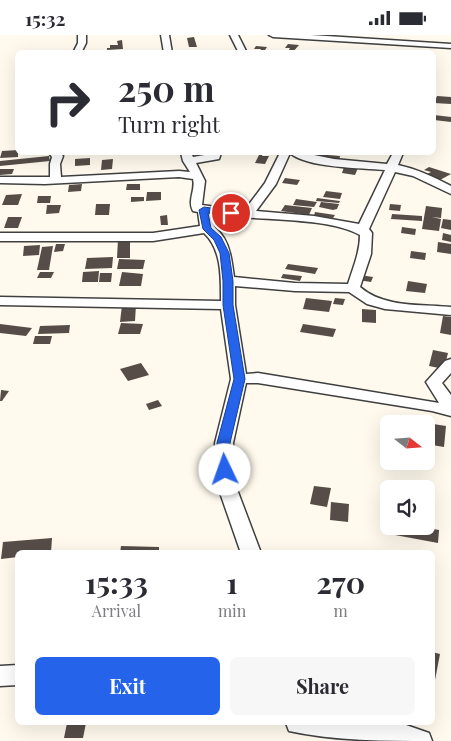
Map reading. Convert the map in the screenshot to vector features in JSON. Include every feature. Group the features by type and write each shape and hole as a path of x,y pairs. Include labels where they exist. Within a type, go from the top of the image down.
{"street":[{"path":"78,50 82,43 82,35"},
{"path":"166,35 168,50"},
{"path":"234,35 242,50"},
{"path":"273,35 451,46"},
{"path":"56,180 57,155"},
{"path":"0,180 56,180 179,174 191,164 215,157 216,155"},
{"path":"248,214 270,184 284,155"},
{"path":"301,155 314,159 392,168 414,173 451,191"},
{"path":"363,229 397,155"},
{"path":"191,164 200,185 195,203 197,208 341,224 363,229 366,233 366,253 353,288"},
{"path":"204,210 207,229 218,239 224,253 228,281 228,305 239,379 224,443 226,484 250,550"},
{"path":"0,237 153,237 207,229"},
{"path":"228,281 294,287 353,288 359,295 394,306 451,311"},
{"path":"0,301 228,305"},
{"path":"451,363 434,382 451,409"},
{"path":"239,379 258,378 451,409"},
{"path":"0,676 15,675"},
{"path":"312,728 406,737 420,741"}],"building":[{"path":"194,37 197,47 189,47 187,38"},
{"path":"122,40 123,49 107,50 107,48 110,48 110,45 118,45 117,41"},
{"path":"288,44 299,45 295,50 285,48"},
{"path":"256,46 267,47 265,50 254,49"},
{"path":"437,96 451,97 451,104 436,103"},
{"path":"436,115 451,117 451,122 436,120"},
{"path":"15,150 15,155 18,155 18,157 0,158 2,151"},
{"path":"259,155 269,156 265,164 255,163"},
{"path":"316,155 340,156 339,161 314,158"},
{"path":"49,156 50,161 0,166 0,161"},
{"path":"90,158 90,165 75,166 75,159"},
{"path":"113,159 112,169 101,170 102,160"},
{"path":"344,167 358,168 355,175 342,173"},
{"path":"429,167 451,174 440,180 425,175 431,172 424,170"},
{"path":"0,169 14,169 12,174 0,175"},
{"path":"285,178 300,180 297,185 282,183"},
{"path":"82,184 81,191 68,192 69,185"},
{"path":"127,184 140,184 140,190 126,190"},
{"path":"326,191 342,193 340,199 323,197"},
{"path":"147,192 161,192 161,200 146,201"},
{"path":"22,194 18,205 2,205 6,195"},
{"path":"38,196 51,196 50,203 37,203"},
{"path":"131,197 144,197 144,201 131,202"},
{"path":"317,198 340,201 339,203 316,201"},
{"path":"296,199 317,202 314,207 293,205"},
{"path":"321,202 339,204 337,209 333,210 319,207"},
{"path":"96,204 110,204 109,215 95,215"},
{"path":"390,204 401,205 400,211 389,210"},
{"path":"47,205 61,205 59,213 46,214"},
{"path":"285,205 312,208 309,215 281,211"},
{"path":"426,206 442,208 441,218 432,217 441,219 439,231 422,229"},
{"path":"315,212 335,215 333,218 314,216"},
{"path":"392,214 422,216 422,221 391,219"},
{"path":"167,215 168,225 161,225 160,216"},
{"path":"8,217 22,217 18,228 4,228"},
{"path":"443,219 451,220 451,230 441,228"},
{"path":"402,227 416,229 415,235 401,233"},
{"path":"443,233 451,235 451,242 442,240"},
{"path":"130,238 130,258 117,258 118,239"},
{"path":"438,242 451,244 451,254 437,252"},
{"path":"56,244 65,244 63,251 54,252"},
{"path":"40,245 39,255 23,256 24,246"},
{"path":"53,246 49,270 37,270 42,247"},
{"path":"411,251 426,253 425,260 410,258"},
{"path":"113,257 112,268 85,269 87,258"},
{"path":"119,259 145,260 143,269 117,269"},
{"path":"288,264 318,268 315,274 285,269"},
{"path":"99,271 98,282 82,282 83,272"},
{"path":"40,272 54,272 51,278 37,278"},
{"path":"122,272 143,274 141,286 119,286"},
{"path":"100,273 112,273 111,282 99,282"},
{"path":"283,274 302,276 300,281 281,278"},
{"path":"360,275 373,277 371,282 358,280"},
{"path":"408,281 427,284 425,293 406,291"},
{"path":"306,298 332,301 329,312 303,309"},
{"path":"335,298 345,299 343,305 333,304"},
{"path":"122,305 136,305 135,321 120,322"},
{"path":"362,309 376,310 376,323 362,322"},
{"path":"443,316 451,317 451,335 440,333"},
{"path":"121,323 143,324 140,334 118,334"},
{"path":"0,324 32,328 26,336 0,333"},
{"path":"303,324 336,329 333,337 300,332"},
{"path":"70,325 69,333 38,334 40,326"},
{"path":"35,336 52,336 50,344 33,344"},
{"path":"433,350 448,353 444,369 429,366"},
{"path":"141,363 149,375 128,381 120,369"},
{"path":"1,390 9,391 0,401"},
{"path":"158,400 162,406 149,410 146,404"},
{"path":"435,424 446,426 444,447 435,446"},
{"path":"314,486 331,488 327,507 310,504"},
{"path":"331,502 349,504 348,522 330,520"},
{"path":"435,529 439,530 438,543 395,535 435,535"},
{"path":"52,538 51,550 15,550 15,557 1,559 3,542"},
{"path":"121,546 159,547 159,550 120,550"},
{"path":"435,653 440,654 435,680"},
{"path":"67,725 86,725 83,738 64,738"}],"route":[{"path":"225,470 224,443 239,379 228,305 228,281 224,253 218,239 207,229 204,210 231,213"}]}
